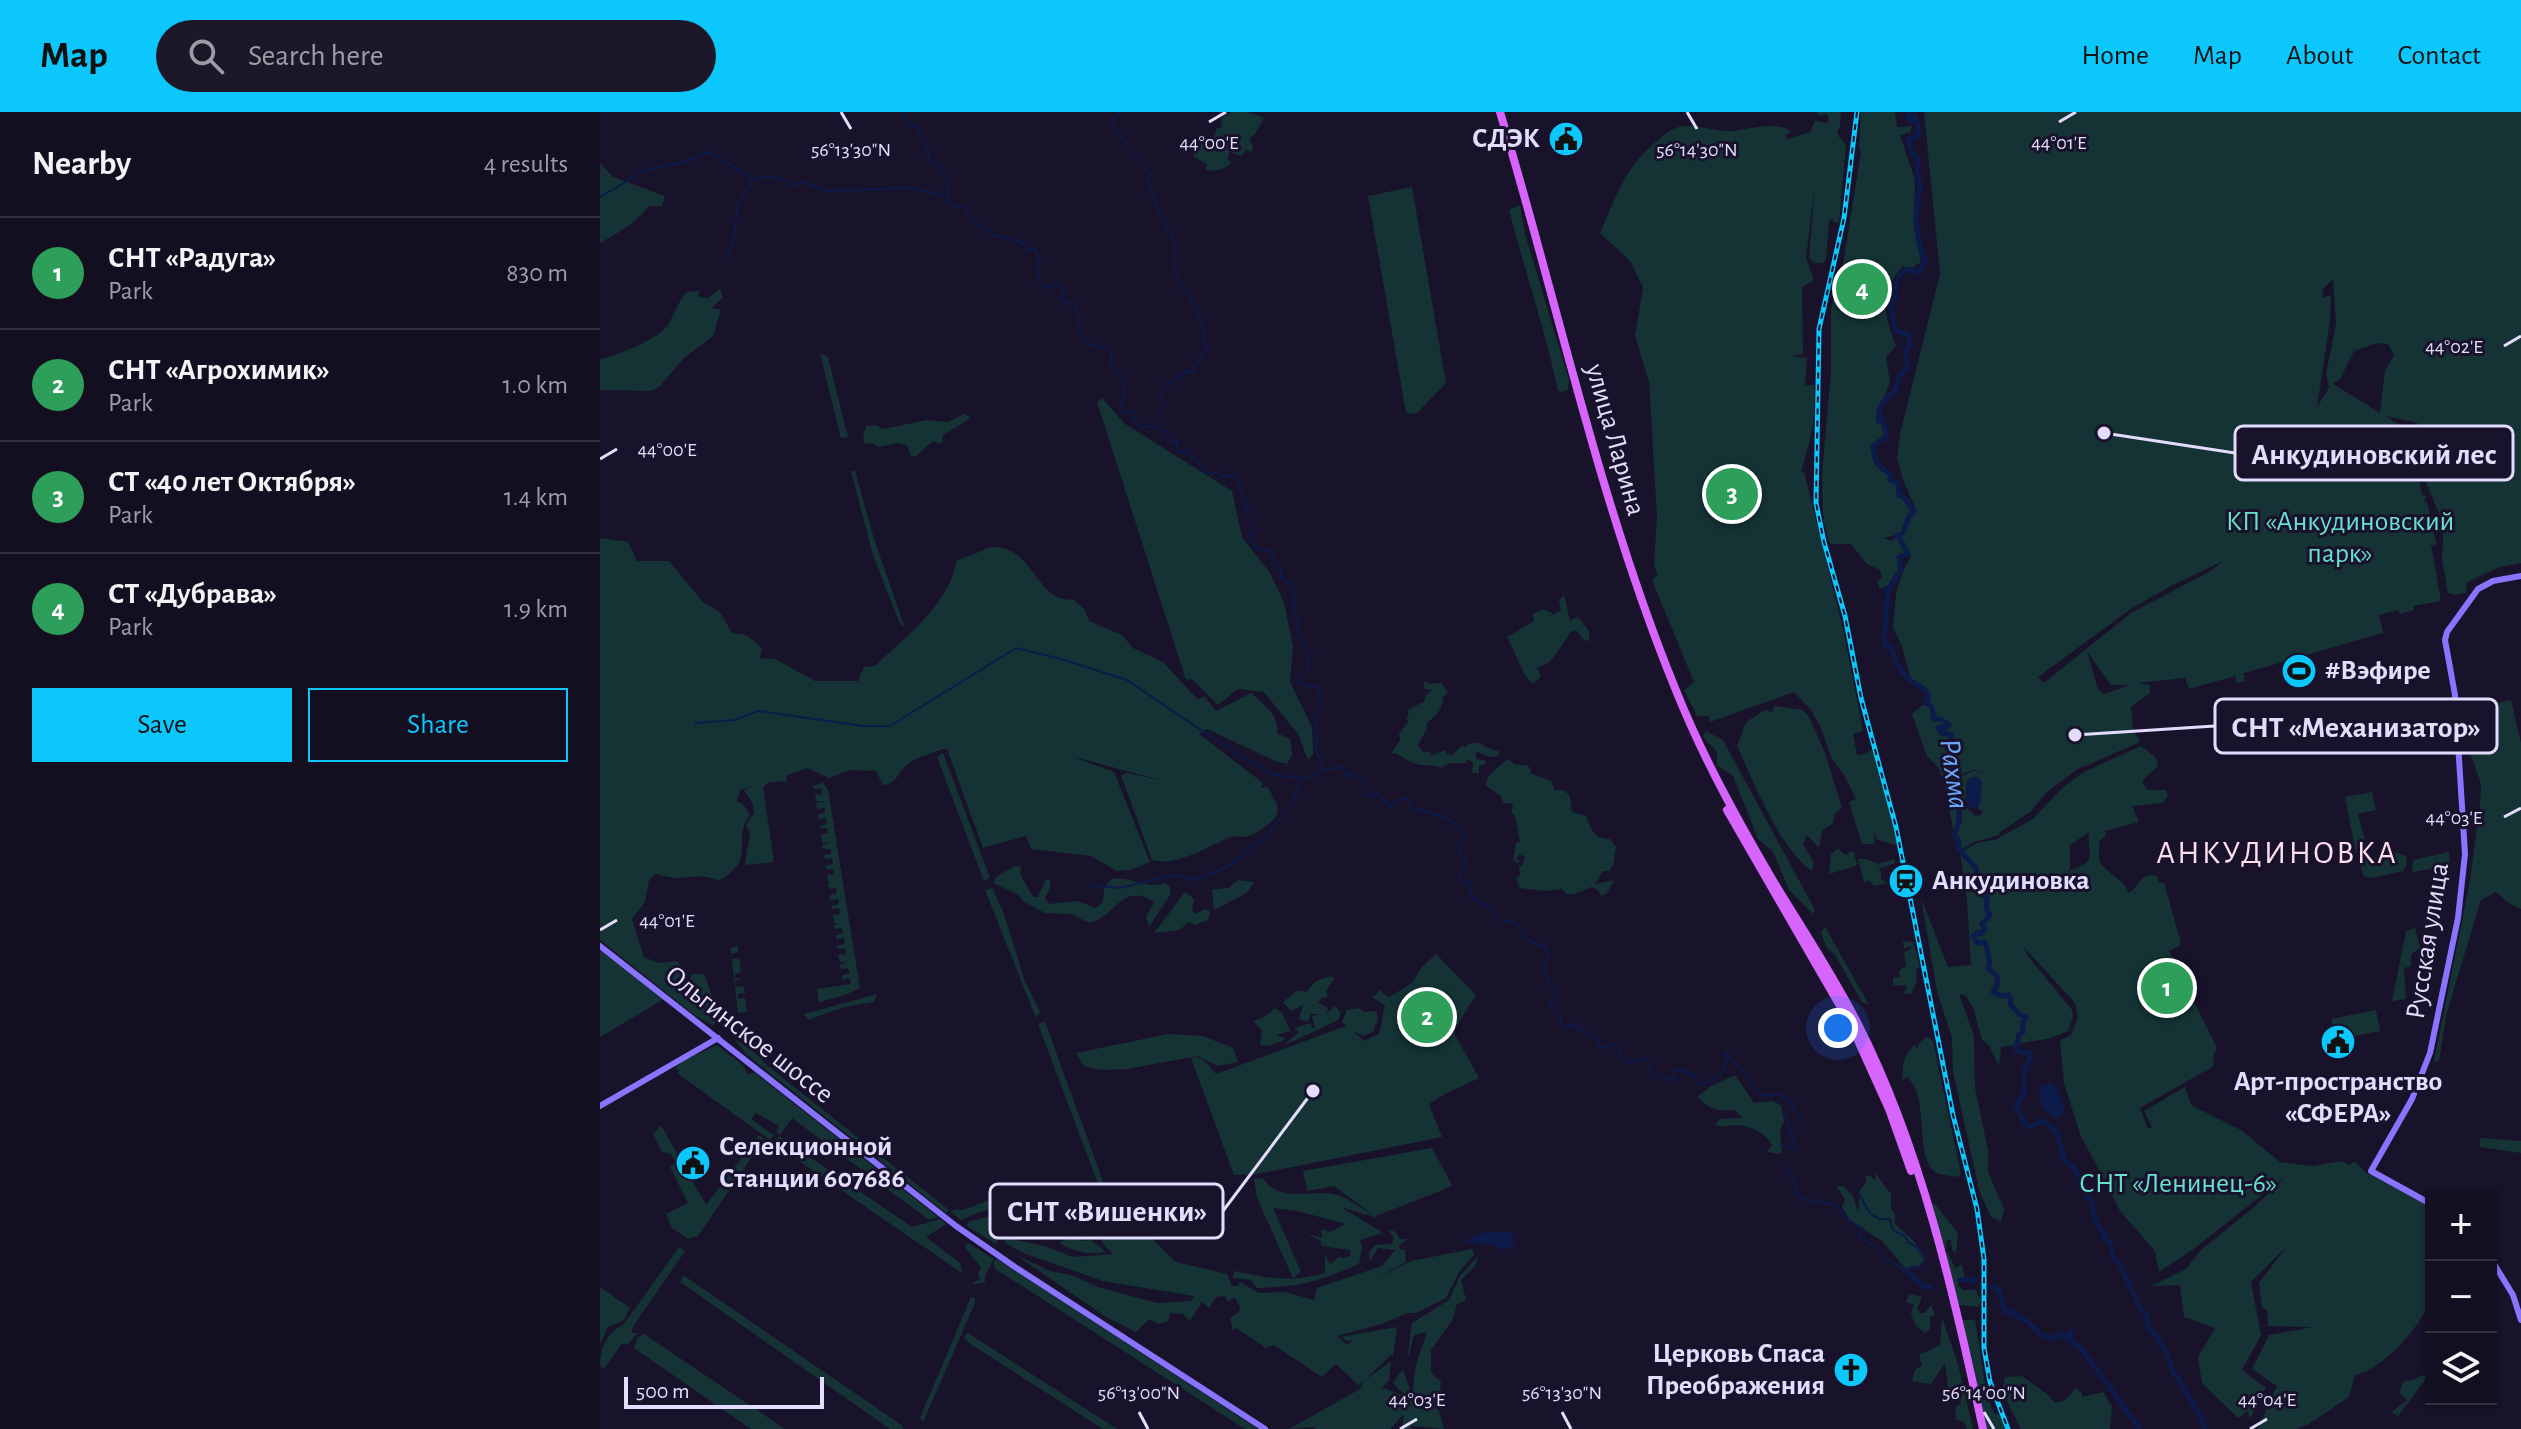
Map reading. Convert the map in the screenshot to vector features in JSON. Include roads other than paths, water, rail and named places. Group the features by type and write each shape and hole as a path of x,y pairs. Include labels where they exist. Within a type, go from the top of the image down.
{"main road":[{"name":"улица Ларина","path":"1498,112 1628,565 1675,688 1713,771 1776,886 1841,992 1894,1105 1936,1238 1980,1429"},
{"path":"1628,565 1650,636 1693,745 1767,883 1830,985 1869,1061 1897,1128 1932,1240 1980,1429"}],"street":[{"name":"Русская улица","path":"2393,1184 2371,1171 2412,1099 2430,1053 2458,918 2465,854 2455,695 2447,632 2478,589 2493,581 2521,576"},
{"name":"Ольгинское шоссе","path":"600,946 969,1235 1265,1429"},
{"path":"600,1106 715,1039"},
{"path":"2378,1156 2379,1171 2393,1184 2425,1201"},
{"path":"2492,1261 2509,1286 2521,1320"}],"water":[{"path":"1971,777 1979,778 1982,783 1980,804 1974,809 1968,805 1966,794"},
{"path":"2050,1083 2063,1102 2064,1113 2055,1119 2045,1109 2040,1096 2039,1087"},
{"path":"1512,1232 1514,1245 1502,1251 1498,1246 1464,1241 1481,1233"}],"waterway":[{"path":"902,112 909,125 918,129 931,161 946,176 949,199"},
{"path":"1120,112 1113,120 1114,127 1150,175 1147,180 1174,241 1173,264 1181,285 1198,307 1204,329 1202,343 1208,346 1193,368 1194,373 1185,370 1183,375 1171,384 1165,384 1160,391 1163,402 1162,410 1157,413 1158,425"},
{"name":"Рахма","path":"1910,112 1907,117 1912,121 1915,117 1918,124 1918,136 1908,139 1912,153 1918,159 1921,190 1917,195 1916,224 1926,262 1918,273 1910,269 1902,272 1897,282 1896,296 1893,301 1888,300 1894,325 1898,332 1908,334 1910,346 1906,350 1907,368 1898,379 1896,390 1883,402 1879,411 1879,421 1882,419 1887,436 1873,446 1877,463 1890,474 1890,480 1898,483 1899,496 1903,496 1914,511 1903,533 1898,535 1908,554 1899,557 1901,570 1888,589 1884,642 1892,647 1904,674 1929,696 1926,703 1932,707 1934,719 1949,725 1945,729 1938,728 1941,733 1952,735 1947,749 1955,750 1955,755 1950,755 1946,763 1959,769 1958,776 1954,778 1959,814 1954,835 1959,841 1958,848 1976,868 1990,915 1982,924 1985,929 1981,934 1978,932 1973,936 1977,943 1985,942 1990,963 1988,968 1998,977 1993,992 2001,996 2009,995 2011,1005 2026,1017 2016,1050 2029,1052 2031,1057 2024,1070 2025,1092 2016,1105 2025,1124 2031,1127 2042,1120 2057,1132 2064,1160 2077,1171 2080,1186 2091,1201 2099,1226"},
{"path":"600,197 648,169 685,162 708,152 754,179 774,178 794,185 805,182 825,191 911,188 940,194 952,205 965,208 969,216 993,235 1035,249 1040,261 1037,265 1039,280 1045,288 1056,284 1065,289 1062,297 1068,304 1075,304 1082,336 1111,354 1111,363 1126,382 1121,409 1124,414 1133,411 1136,422 1142,427 1163,430 1171,441 1177,442 1177,451 1188,450 1205,472 1211,474 1217,471 1221,476 1234,476 1238,480 1246,498 1245,504 1250,509 1243,511 1256,528 1248,536 1255,547 1273,553 1272,563 1281,570 1281,579 1292,583 1295,614 1299,618 1297,634 1308,657 1308,669 1303,672 1298,684 1320,690 1318,696 1324,706 1314,715 1318,726 1315,737 1319,740 1314,747 1323,760 1321,766 1326,770 1343,767 1347,777 1352,774 1365,784 1366,794 1371,797 1377,793 1391,807 1397,800 1407,798 1412,808 1443,817 1456,825 1465,838 1459,852 1467,861 1460,877 1469,881 1471,897 1492,908 1500,920 1516,922 1529,941 1545,947 1548,956 1544,970 1556,995 1550,1005 1559,1012 1562,1028 1579,1024 1578,1031 1582,1029 1596,1037 1600,1048 1615,1044 1625,1061 1644,1058 1655,1080 1664,1075 1667,1080 1675,1080 1674,1070 1685,1070 1685,1073 1695,1076 1698,1085 1709,1081 1723,1070 1725,1052 1757,1093 1769,1096 1778,1094 1792,1102 1794,1110 1801,1116 1800,1125"},
{"path":"726,259 734,237 738,203 754,179"},
{"path":"695,723 734,720 758,711 863,726 890,726 1016,648 1127,680 1272,774 1303,779 1316,775 1323,768"},
{"path":"1091,885 1120,888 1174,875 1196,880 1231,865 1268,835 1291,804 1298,790 1299,779"},
{"path":"1780,1144 1790,1148 1796,1146 1785,1114"},
{"path":"1783,1168 1789,1169 1796,1191 1803,1199 1839,1208 1851,1223 1863,1229 1859,1236 1884,1257 1904,1270 1920,1268 1925,1260 1920,1251 1906,1237 1893,1230 1890,1219 1877,1218 1872,1214 1855,1188"},
{"name":"Рахма","path":"2100,1228 2148,1317 2147,1326 2163,1348 2173,1373 2197,1410 2205,1429"},
{"path":"1907,1271 1924,1287 1931,1287"},
{"path":"1960,1280 1975,1280"},
{"path":"1992,1287 1999,1291 2005,1313 2014,1311 2017,1317 2026,1320 2042,1336 2053,1339 2062,1334 2066,1339 2070,1331 2072,1342 2080,1347 2140,1429"}],"railway":[{"path":"1857,112 1844,218 1819,329 1816,503 1845,616 1861,698 1896,827 1953,1115 1977,1209 1984,1259 1984,1348 1990,1382 2008,1429"}],"place":[{"name":"СДЭК","path":"1566,139"},
{"name":"СТ «Дубрава»","path":"1862,289"},
{"name":"Анкудиновский лес","path":"2104,433"},
{"name":"СТ «40 лет Октября»","path":"1732,494"},
{"name":"#Вэфире","path":"2299,671"},
{"name":"СНТ «Механизатор»","path":"2075,735"},
{"name":"Анкудиновка","path":"1906,881"},
{"name":"СНТ «Радуга»","path":"2167,988"},
{"name":"СНТ «Агрохимик»","path":"1427,1017"},
{"name":"Арт-пространство «СФЕРА»","path":"2338,1042"},
{"name":"СНТ «Вишенки»","path":"1313,1091"},
{"name":"Селекционной Станции 607686","path":"693,1163"},
{"name":"Церковь Спаса Преображения","path":"1851,1370"}],"district":[{"name":"АНКУДИНОВКА","path":"2277,853"}],"park label":[{"name":"КП «Анкудиновский парк»","path":"2340,538"},
{"name":"СНТ «Ленинец-6»","path":"2178,1184"}]}
